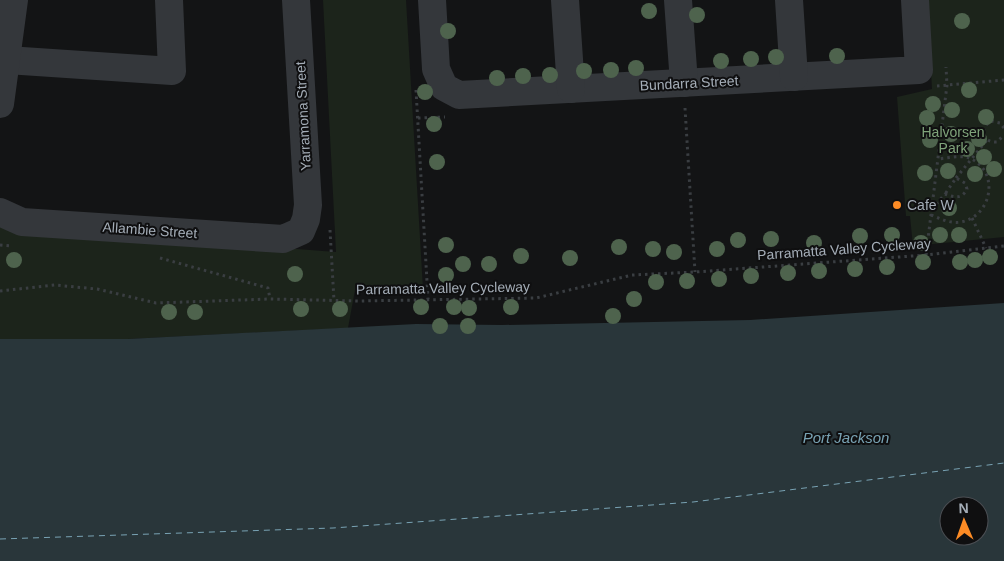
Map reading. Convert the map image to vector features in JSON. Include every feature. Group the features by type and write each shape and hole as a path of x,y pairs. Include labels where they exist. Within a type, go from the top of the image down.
{"street":[{"path":"0,104 14,0"},
{"path":"6,60 172,71 169,0"},
{"name":"Yarramona Street","path":"296,0 308,205 306,219 301,230"},
{"name":"Bundarra Street","path":"432,0 436,69 444,87 459,95 571,89 684,92 794,77 924,78"},
{"path":"565,0 571,89"},
{"path":"678,0 684,92"},
{"path":"789,0 794,77"},
{"path":"914,0 924,78"},
{"name":"Allambie Street","path":"0,212 22,222 283,239 301,230"}],"path":[{"path":"926,255 947,85 946,66"},
{"path":"924,78 947,85 1004,80"},
{"path":"416,88 428,299"},
{"path":"684,92 695,272"},
{"path":"1000,123 1004,118"},
{"path":"1004,128 1000,123 991,121 983,129 983,135 991,142 997,142 1004,135"},
{"path":"932,210 988,140"},
{"path":"931,215 948,222 961,222 972,218 982,211 988,201 990,190 985,172 972,159 963,157 938,159"},
{"path":"945,194 953,198 964,194 967,189 966,183 956,178"},
{"path":"972,218 986,248"},
{"path":"0,245 19,247"},
{"name":"Parramatta Valley Cycleway","path":"0,291 55,285 97,289 156,303 270,299 358,301 536,298 632,275 926,255 1004,246"},
{"path":"154,256 268,288 270,299"}],"green space":[{"path":"323,0 406,0 423,289 355,290 348,328 128,339 0,339 0,226 336,252"},
{"name":"Halvorsen Park","path":"927,0 1004,0 1004,237 913,246 910,216 906,216 897,97 932,89"}],"water":[{"name":"Port Jackson","path":"1004,303 1004,561 0,561 0,339 128,339 416,324 502,325 750,320"}],"ferry route":[{"path":"0,539 333,528 693,502 1004,463"}],"place":[{"name":"Cafe W","path":"897,205"}]}
